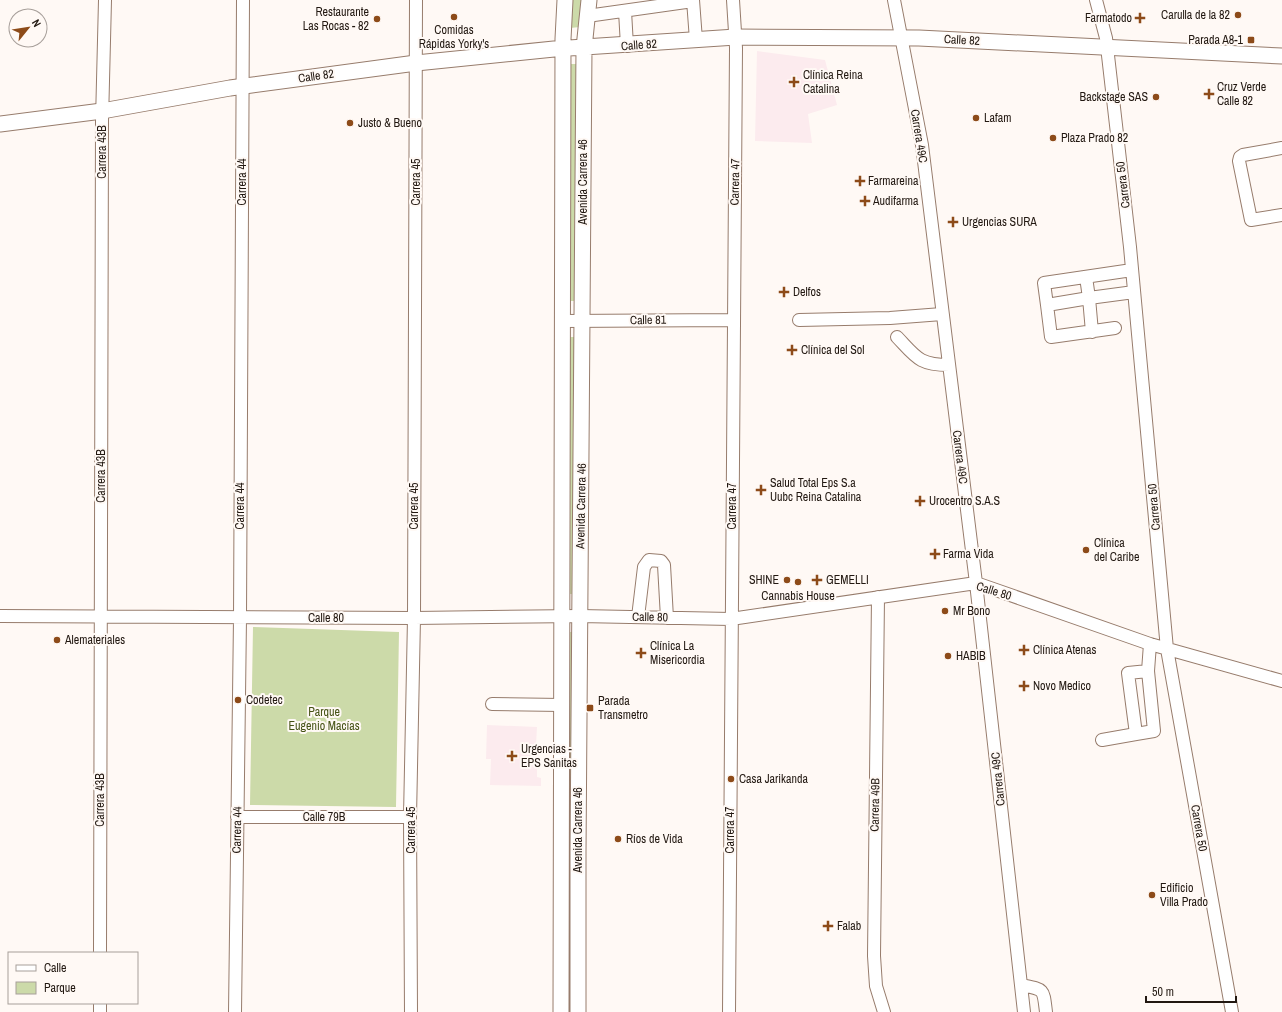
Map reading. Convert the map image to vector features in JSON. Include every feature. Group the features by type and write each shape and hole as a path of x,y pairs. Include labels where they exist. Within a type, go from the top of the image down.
{"main road":[{"name":"Avenida Carrera 46","path":"561,1012 563,49 565,0"},
{"name":"Avenida Carrera 46","path":"578,1012 584,48 589,0"},
{"name":"Calle 82","path":"0,124 102,111 242,86 416,63 563,49 627,46 736,37 902,38 1282,56"}],"street":[{"name":"Carrera 43B","path":"100,952 102,111 105,0"},
{"name":"Carrera 44","path":"235,1012 240,618 243,0"},
{"name":"Carrera 45","path":"411,1012 410,817 414,618 416,0"},
{"name":"Carrera 47","path":"729,1012 736,37 733,0"},
{"name":"Carrera 49C","path":"894,0 922,145 976,583 1024,1012"},
{"name":"Carrera 50","path":"1096,0 1107,47 1132,270 1167,649 1232,1012"},
{"path":"587,16 693,1 696,40"},
{"path":"625,11 627,46"},
{"path":"1282,148 1243,155 1240,157 1239,161 1251,220 1282,215"},
{"path":"1115,328 1051,337 1044,283 1132,270"},
{"path":"1086,277 1092,332"},
{"path":"1047,305 1134,292"},
{"path":"799,320 890,318 942,314"},
{"name":"Calle 81","path":"563,321 733,320"},
{"path":"897,337 918,359 932,365 949,365"},
{"path":"638,617 644,567 649,560 655,560 661,561 664,565 667,618"},
{"name":"Calle 80","path":"0,616 100,618 414,618 580,616 731,619 976,583 1150,644 1282,682"},
{"name":"Carrera 49B","path":"878,597 873,938 876,986 884,1012"},
{"path":"1102,740 1154,731 1148,671 1150,644"},
{"path":"1136,734 1128,673 1148,671"},
{"path":"492,704 562,705"},
{"name":"Calle 79B","path":"237,817 410,817"},
{"path":"1021,985 1040,989 1043,992 1046,1012"}],"shaded area":[{"name":"Clínica Reina Catalina","path":"757,51 825,60 837,105 808,114 812,143 755,141"},
{"name":"Urgencias - EPS Sanitas","path":"487,725 537,727 536,745 541,745 543,748 542,751 537,754 537,777 541,778 541,786 490,785 491,759 486,759"}],"green space":[{"path":"571,0 582,0 580,27 570,28"},
{"path":"570,64 576,64 574,301 568,301"},
{"path":"570,337 576,337 576,594 570,594"},
{"name":"Parque Eugenio Macías","path":"253,627 399,632 396,807 250,805"},
{"path":"568,632 574,632 571,1012 565,1012"}],"place":[{"name":"Carulla de la 82","path":"1238,15"},
{"name":"Comidas Rápidas Yorky's","path":"454,17"},
{"name":"Farmatodo","path":"1140,18"},
{"name":"Restaurante Las Rocas - 82","path":"377,19"},
{"name":"Parada A8-1","path":"1251,40"},
{"name":"Clínica Reina Catalina","path":"794,82"},
{"name":"Cruz Verde Calle 82","path":"1209,94"},
{"name":"Backstage SAS","path":"1156,97"},
{"name":"Lafam","path":"976,118"},
{"name":"Justo & Bueno","path":"350,123"},
{"name":"Plaza Prado 82","path":"1053,138"},
{"name":"Farmareina","path":"860,181"},
{"name":"Audifarma","path":"865,201"},
{"name":"Urgencias SURA","path":"953,222"},
{"name":"Delfos","path":"784,292"},
{"name":"Clínica del Sol","path":"792,350"},
{"name":"Salud Total Eps S.a Uubc Reina Catalina","path":"761,490"},
{"name":"Urocentro S.A.S","path":"920,501"},
{"name":"Clínica del Caribe","path":"1086,550"},
{"name":"Farma Vida","path":"935,554"},
{"name":"SHINE","path":"787,580"},
{"name":"GEMELLI","path":"817,580"},
{"name":"Cannabis House","path":"798,582"},
{"name":"Mr Bono","path":"945,611"},
{"name":"Alemateriales","path":"57,640"},
{"name":"Clínica Atenas","path":"1024,650"},
{"name":"Clínica La Misericordia","path":"641,653"},
{"name":"HABIB","path":"948,656"},
{"name":"Novo Medico","path":"1024,686"},
{"name":"Codetec","path":"238,700"},
{"name":"Parada Transmetro","path":"590,708"},
{"name":"Urgencias - EPS Sanitas","path":"512,756"},
{"name":"Casa Jarikanda","path":"731,779"},
{"name":"Ríos de Vida","path":"618,839"},
{"name":"Edificio Villa Prado","path":"1152,895"},
{"name":"Falab","path":"828,926"}]}
